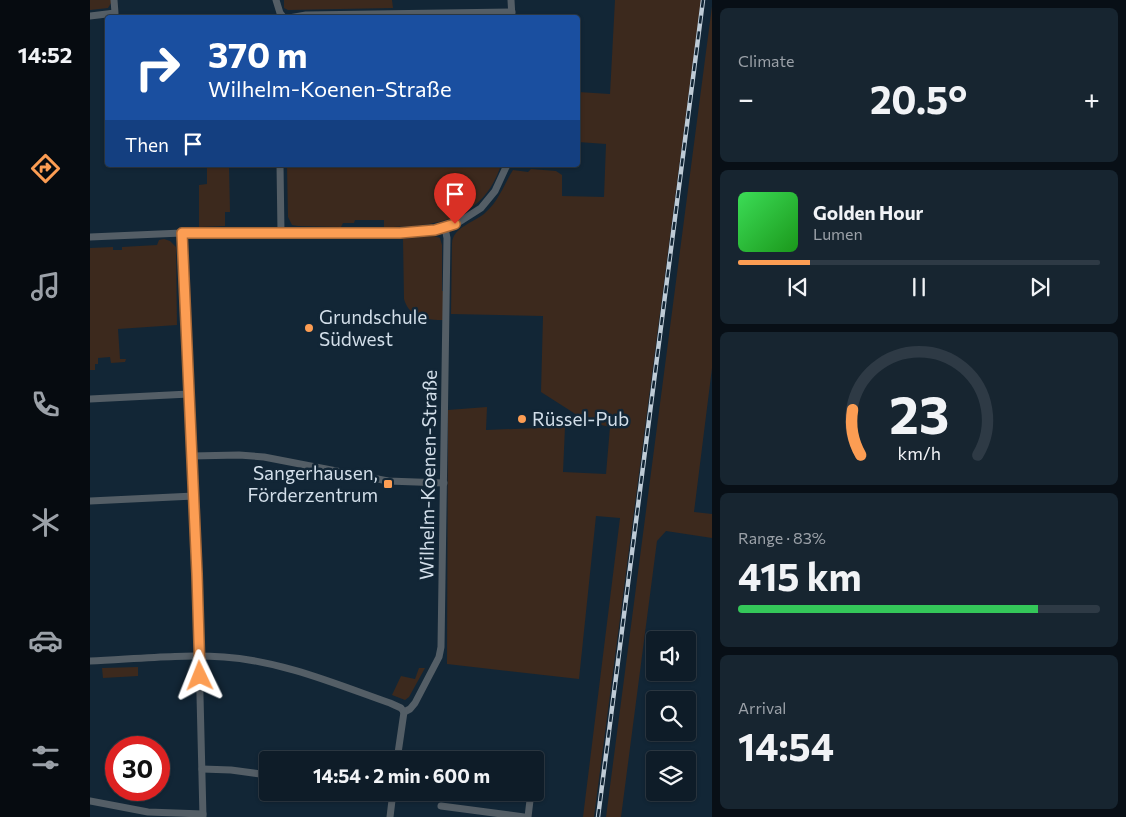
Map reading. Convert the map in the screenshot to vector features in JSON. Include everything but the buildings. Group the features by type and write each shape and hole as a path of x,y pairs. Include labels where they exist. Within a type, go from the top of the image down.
{"street":[{"path":"90,16 115,13 114,0"},
{"path":"276,0 282,15"},
{"path":"306,15 512,15 511,0"},
{"path":"280,167 281,232"},
{"path":"90,236 182,233 424,232 445,228 469,216 486,203 499,185 506,167"},
{"name":"Wilhelm-Koenen-Straße","path":"404,712 411,708 415,702 441,649 447,238 445,228"},
{"path":"90,801 148,812 203,815 200,656 182,233"},
{"path":"90,399 189,394"},
{"path":"192,456 239,455 264,457 388,480 444,482"},
{"path":"90,501 194,496"},
{"path":"90,661 200,656 226,657 302,672 400,708 404,712 398,751"},
{"path":"202,769 259,774"},
{"path":"390,817 391,801"},
{"path":"441,806 526,817 529,801"}],"shaded area":[{"path":"90,0 113,0 108,8 90,10"},
{"path":"284,0 392,0 393,8 288,10 284,8"},
{"path":"615,0 701,0 594,817 583,817 620,518 596,516 579,679 447,664 448,410 487,407 486,430 565,427 563,472 606,474 610,427 588,422 541,392 543,316 451,314 452,243 453,237 460,229 490,208 498,198 513,170 528,172 531,169 556,171 562,175 562,196 604,197 606,144 580,142 580,92 610,94"},
{"path":"712,6 712,368 694,512 712,514 712,538 666,531 657,541 621,817 606,817"},
{"path":"207,167 229,167 230,212 225,212 225,226 199,227 199,185 207,184"},
{"path":"287,167 500,167 493,183 482,198 470,209 455,217 439,222 403,227 384,227 384,220 355,220 354,223 343,223 341,227 298,226 292,225 288,217"},
{"path":"434,236 440,238 442,245 444,320 420,317 410,310 404,299 403,239"},
{"path":"159,240 170,241 176,247 177,325 118,329 120,359 126,359 125,362 111,363 110,357 98,358 95,370 90,370 90,248 113,247 113,250 122,250 122,247 157,245"},
{"path":"138,667 138,676 103,678 102,668"},
{"path":"419,668 425,668 409,697 405,700 392,695 401,676 415,679"}],"railway":[{"path":"598,817 703,0"}],"place":[{"name":"Grundschule Südwest","path":"309,328"},
{"name":"Rüssel-Pub","path":"522,419"},
{"name":"Sangerhausen, Förderzentrum","path":"388,484"}],"route":[{"path":"200,676 182,233 400,233 435,230 455,224"}]}
